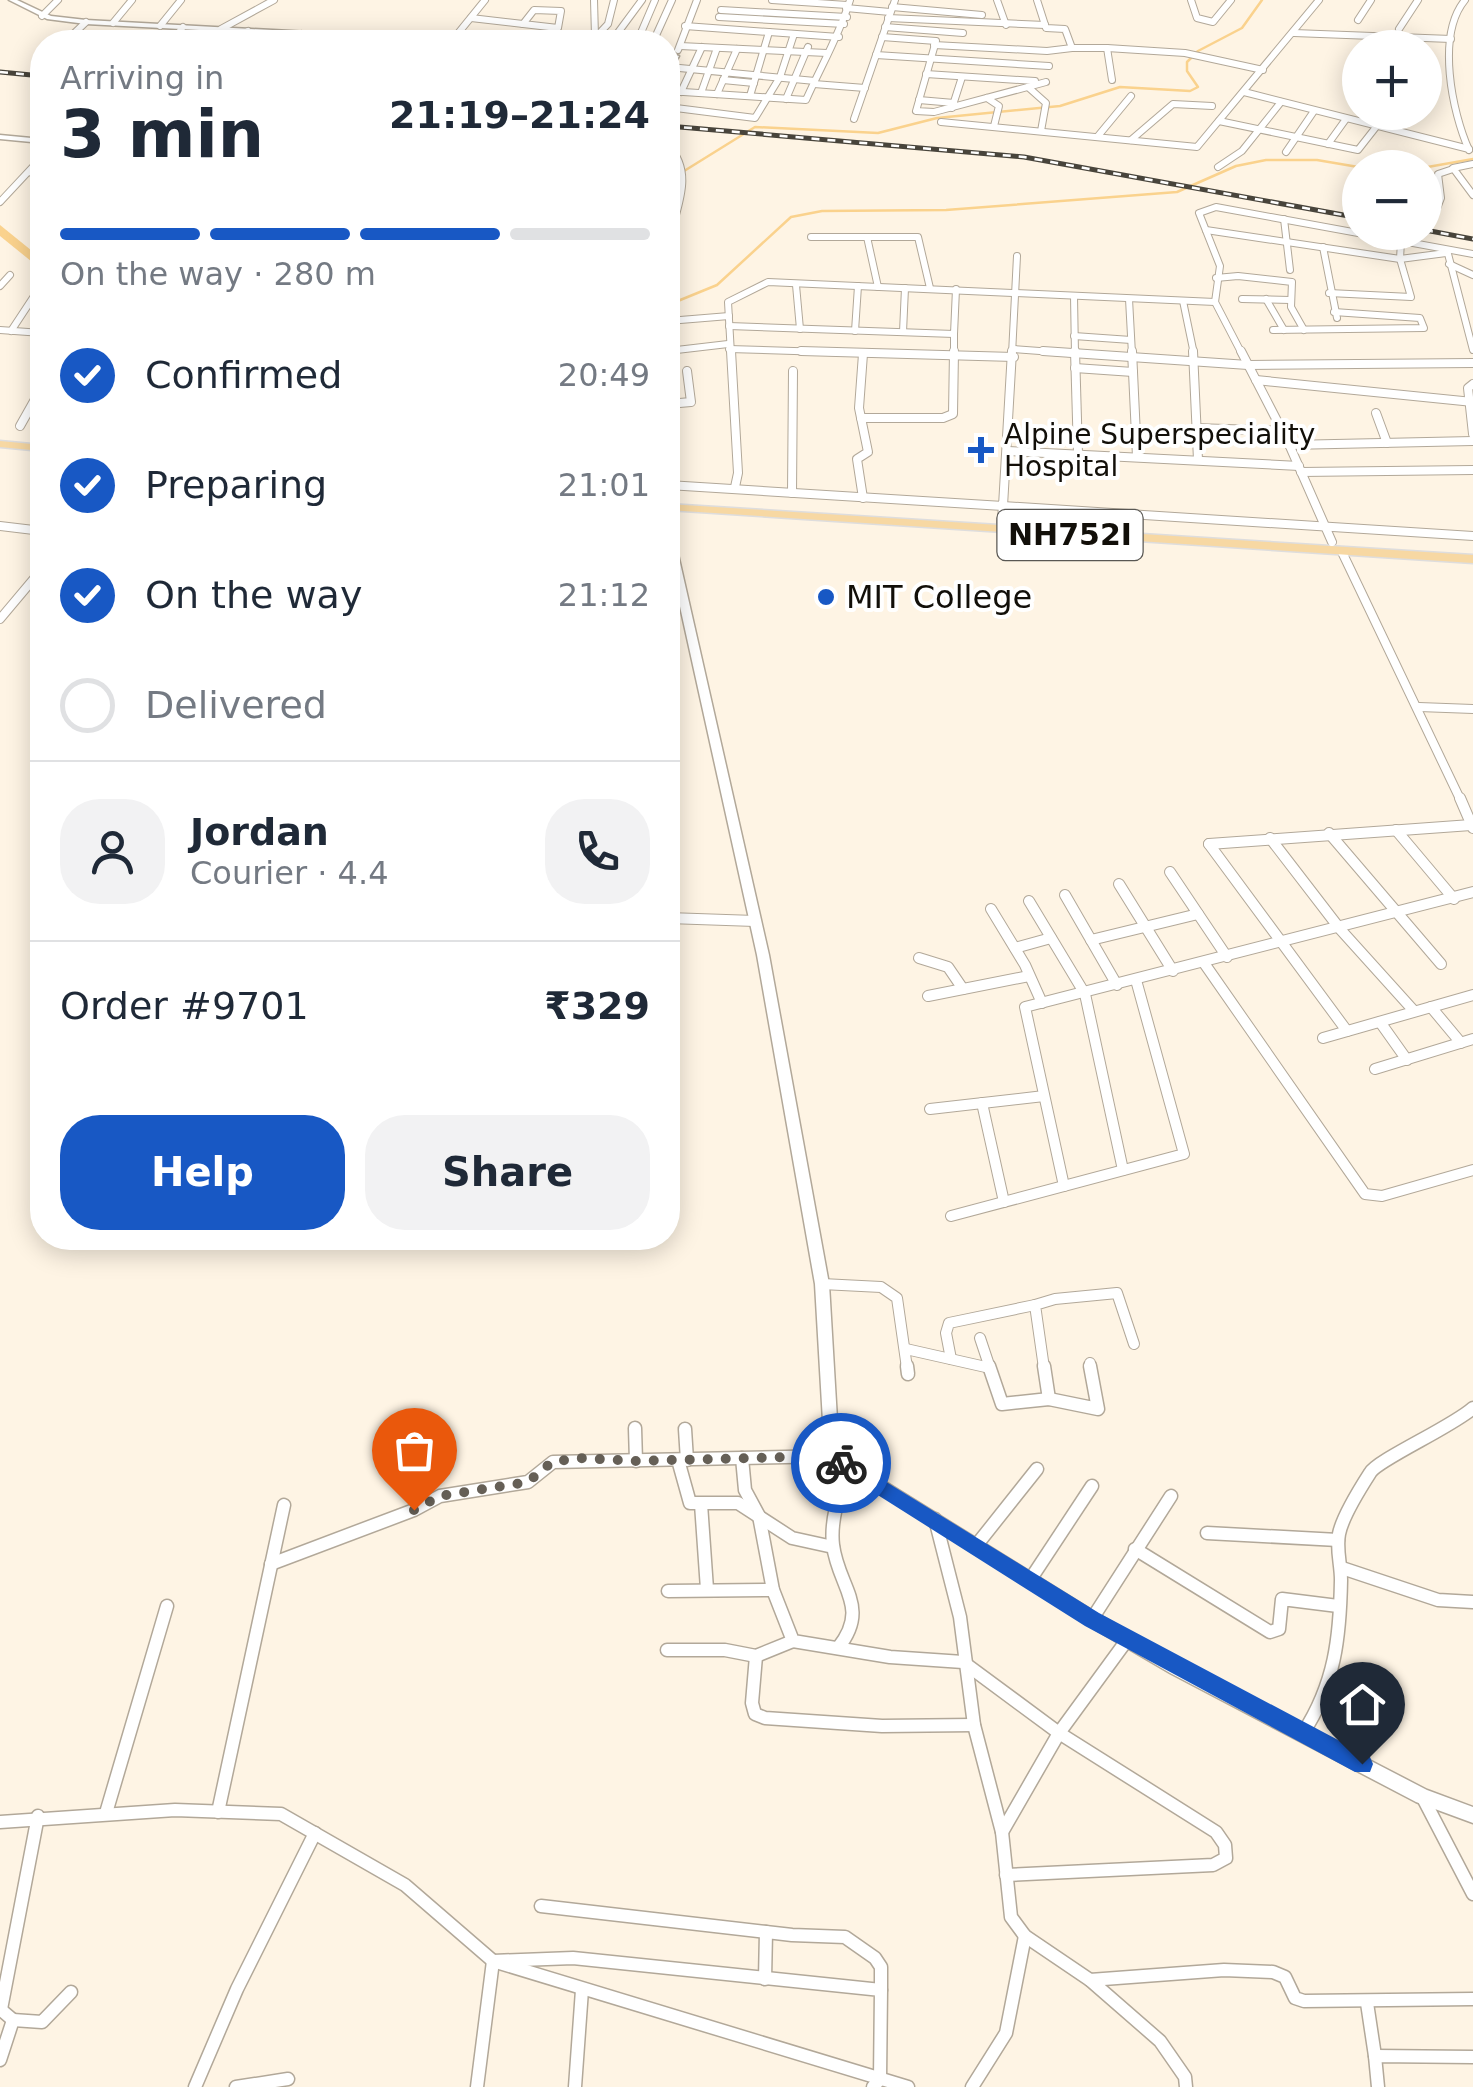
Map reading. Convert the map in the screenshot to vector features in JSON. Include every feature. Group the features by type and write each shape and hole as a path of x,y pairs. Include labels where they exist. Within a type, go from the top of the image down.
{"highway":[{"path":"0,448 30,450"},
{"name":"NH752I","path":"680,504 1473,559"},
{"name":"NH752I","path":"1337,547 1473,551"}],"street":[{"path":"12,0 42,16 86,22 248,30"},
{"path":"42,16 58,0"},
{"path":"112,23 132,0"},
{"path":"160,26 182,0"},
{"path":"221,29 274,0"},
{"path":"462,30 485,0"},
{"path":"593,30 594,0"},
{"path":"602,30 608,24 614,0"},
{"path":"620,30 642,0"},
{"path":"641,30 655,0"},
{"path":"658,30 672,0"},
{"path":"697,0 680,46 827,53"},
{"path":"997,0 1006,24"},
{"path":"1037,0 1045,26"},
{"path":"1191,0 1197,18 1213,22 1231,0"},
{"path":"941,122 1197,147 1320,0"},
{"path":"1358,20 1372,0"},
{"path":"1400,28 1418,0"},
{"path":"1384,130 1471,153 1456,97 1451,24 1463,2 1473,7"},
{"path":"722,8 775,4 847,11"},
{"path":"775,4 847,11"},
{"path":"753,86 775,4"},
{"path":"714,28 722,8"},
{"path":"722,8 768,20 847,11 982,15"},
{"path":"471,18 523,24 558,28 561,11 534,10 523,24"},
{"path":"891,10 1066,29 1072,48"},
{"path":"854,119 891,10"},
{"path":"680,68 728,72 770,98 806,100 827,53 839,37 847,11"},
{"path":"78,30 86,22"},
{"path":"662,22 839,37"},
{"path":"885,27 962,32"},
{"path":"1294,33 1451,38"},
{"path":"750,126 770,98 794,34"},
{"path":"786,98 811,36"},
{"path":"882,37 936,41 919,100 953,105 1046,82"},
{"path":"934,45 1185,52 1263,70"},
{"path":"702,47 681,92 753,86 780,77 864,88"},
{"path":"701,93 717,48"},
{"path":"1107,48 1112,80"},
{"path":"720,87 737,49"},
{"path":"992,78 995,49"},
{"path":"1046,82 1047,51"},
{"path":"876,55 1048,66"},
{"path":"926,74 1046,82"},
{"path":"953,105 962,76"},
{"path":"1028,86 1046,106 1041,131"},
{"path":"1244,92 1342,119"},
{"path":"1098,136 1131,96"},
{"path":"988,98 999,110 994,126"},
{"path":"1218,168 1222,160 1240,152 1280,102"},
{"path":"1131,140 1173,104 1212,106"},
{"path":"680,109 755,118"},
{"path":"1286,152 1314,111"},
{"path":"1219,121 1358,150 1374,130"},
{"path":"1328,144 1342,125"},
{"path":"0,135 30,138"},
{"path":"680,154 685,172 680,194"},
{"path":"1442,173 1473,164"},
{"path":"1453,170 1473,195"},
{"path":"0,202 30,172"},
{"path":"1342,229 1216,207 1199,213 1220,266 1215,302 1419,706 1472,826 1209,844 1347,1031"},
{"path":"1284,219 1290,270"},
{"path":"1206,230 1400,259 1447,251"},
{"path":"811,237 918,237 930,288"},
{"path":"867,237 878,287"},
{"path":"1323,247 1332,280 1328,292 1342,330"},
{"path":"1328,292 1411,297 1400,250"},
{"path":"1442,250 1473,254"},
{"path":"1447,251 1473,350"},
{"path":"1001,526 1017,256"},
{"path":"1449,264 1473,275"},
{"path":"0,286 10,275"},
{"path":"1216,278 1238,276 1292,282 1290,300 1304,330"},
{"path":"734,487 738,474 728,302 768,282 1215,302"},
{"path":"796,285 800,329"},
{"path":"856,331 858,286"},
{"path":"903,332 905,288"},
{"path":"861,418 949,418 953,414 956,290"},
{"path":"1074,296 1078,454"},
{"path":"1266,298 1284,330"},
{"path":"1129,299 1137,457"},
{"path":"1242,299 1290,300"},
{"path":"1183,301 1194,361 1198,460"},
{"path":"11,331 30,302"},
{"path":"1273,330 1424,328 1420,318 1334,312"},
{"path":"680,322 954,334"},
{"path":"0,330 30,331"},
{"path":"1074,336 1131,340"},
{"path":"680,349 728,346 955,357 1074,354 1248,365 1473,363"},
{"path":"862,498 857,459 868,452 861,418 863,354"},
{"path":"1075,368 1133,372"},
{"path":"792,493 793,370"},
{"path":"680,403 690,402 687,371"},
{"path":"1256,380 1471,402"},
{"path":"1289,445 1473,438 1468,388 1473,384"},
{"path":"20,426 30,408"},
{"path":"1376,413 1387,443"},
{"path":"1195,428 1282,431"},
{"path":"1008,451 1300,469 1473,470"},
{"path":"680,485 1473,536"},
{"path":"0,526 30,530"},
{"path":"0,619 30,584"},
{"path":"680,585 756,921 822,1284 832,1456"},
{"path":"1419,706 1473,709"},
{"path":"1396,830 1454,899"},
{"path":"1329,833 1441,964"},
{"path":"1270,838 1340,928 1414,1012"},
{"path":"1170,872 1227,957"},
{"path":"1119,884 1172,971"},
{"path":"1064,1186 1025,1007 1473,892"},
{"path":"1065,895 1117,985"},
{"path":"1029,900 1084,994 1123,1170"},
{"path":"991,909 1042,1003"},
{"path":"1091,940 1198,914"},
{"path":"680,918 756,921"},
{"path":"1015,948 1052,938"},
{"path":"919,958 931,965 948,967 963,989"},
{"path":"1204,963 1365,1194 1382,1196 1473,1170"},
{"path":"928,996 1029,976"},
{"path":"951,1216 1184,1154 1136,980"},
{"path":"1322,1038 1473,995"},
{"path":"1375,1070 1467,1041 1431,1007"},
{"path":"1380,1022 1408,1060"},
{"path":"930,1110 1044,1096"},
{"path":"982,1104 1004,1202"},
{"path":"822,1284 881,1287 897,1298 898,1326 906,1349 908,1374"},
{"path":"951,1359 946,1334 949,1323 1055,1299 1117,1293 1134,1344"},
{"path":"1035,1306 1049,1399"},
{"path":"980,1338 1002,1404 1049,1399 1098,1409 1090,1363"},
{"path":"906,1349 989,1365"},
{"path":"1304,1733 1332,1684 1338,1662 1342,1568 1338,1540 1342,1519 1369,1478 1409,1447 1454,1428 1473,1408"},
{"path":"635,1428 636,1461"},
{"path":"685,1428 682,1460 685,1496 690,1503 738,1503 792,1538 834,1547"},
{"path":"271,1564 414,1510 440,1496 528,1482 552,1462 579,1458 636,1461 832,1456 1127,1640 1422,1796 1473,1816"},
{"path":"742,1458 745,1490 759,1516 773,1590 793,1640"},
{"path":"838,1648 851,1633 856,1613 834,1547 834,1514 848,1468"},
{"path":"976,1547 1037,1469"},
{"path":"1030,1580 1092,1486"},
{"path":"1092,1619 1171,1496"},
{"path":"701,1504 707,1589"},
{"path":"218,1812 284,1505"},
{"path":"935,1518 960,1616 974,1725 1002,1832 1011,1916 1025,1936 1090,1980 1160,2041 1185,2077 1186,2087"},
{"path":"1207,1533 1338,1540"},
{"path":"1135,1549 1270,1632 1280,1629 1282,1599 1338,1606"},
{"path":"1342,1568 1438,1600 1473,1602"},
{"path":"668,1591 773,1590"},
{"path":"106,1813 167,1606"},
{"path":"666,1650 724,1650 756,1656 793,1640 890,1657 963,1662 1059,1733 1216,1832 1225,1845 1226,1858 1213,1865 1006,1875"},
{"path":"1002,1832 1059,1733 1127,1640"},
{"path":"756,1656 752,1704 755,1714 765,1718 882,1726 974,1725"},
{"path":"1422,1796 1473,1894"},
{"path":"0,1822 106,1813 280,1814 405,1885 493,1961 876,2083 908,2087"},
{"path":"0,2060 38,1816"},
{"path":"195,2087 237,1989 315,1833"},
{"path":"541,1906 766,1932 845,1937 860,1944 881,1968 876,2083"},
{"path":"765,1980 766,1932"},
{"path":"972,2087 996,2058 1010,2030 1025,1936"},
{"path":"493,1961 573,1958 881,1990"},
{"path":"476,2087 493,1961"},
{"path":"1090,1980 1244,1969 1280,1973 1288,1978 1295,1998 1304,2001 1473,1999"},
{"path":"575,2087 582,1990"},
{"path":"5,2013 42,2022 71,1992"},
{"path":"1366,2003 1378,2087"},
{"path":"1374,2056 1473,2058"},
{"path":"236,2087 288,2079"}],"waterway":[{"path":"680,174 755,127 878,133 937,118 1060,106 1120,87 1190,91 1198,87 1187,71 1187,62 1198,51 1242,28 1262,0"},
{"path":"1442,164 1473,159"},
{"path":"680,300 717,285 791,217 822,211 946,210 1177,192 1236,166 1266,160 1342,164"},
{"path":"0,229 30,255"}],"railway":[{"path":"0,72 30,75"},
{"path":"680,127 1024,157 1342,215"},
{"path":"1442,233 1473,239"}],"way so far":[{"path":"414,1510 440,1496 528,1482 552,1462 579,1458 636,1461 832,1456 841,1463"}],"place":[{"name":"Alpine Superspeciality Hospital","path":"981,450"},
{"name":"MIT College","path":"826,597"}],"route":[{"path":"841,1463 1176,1668 1362,1764"}]}
